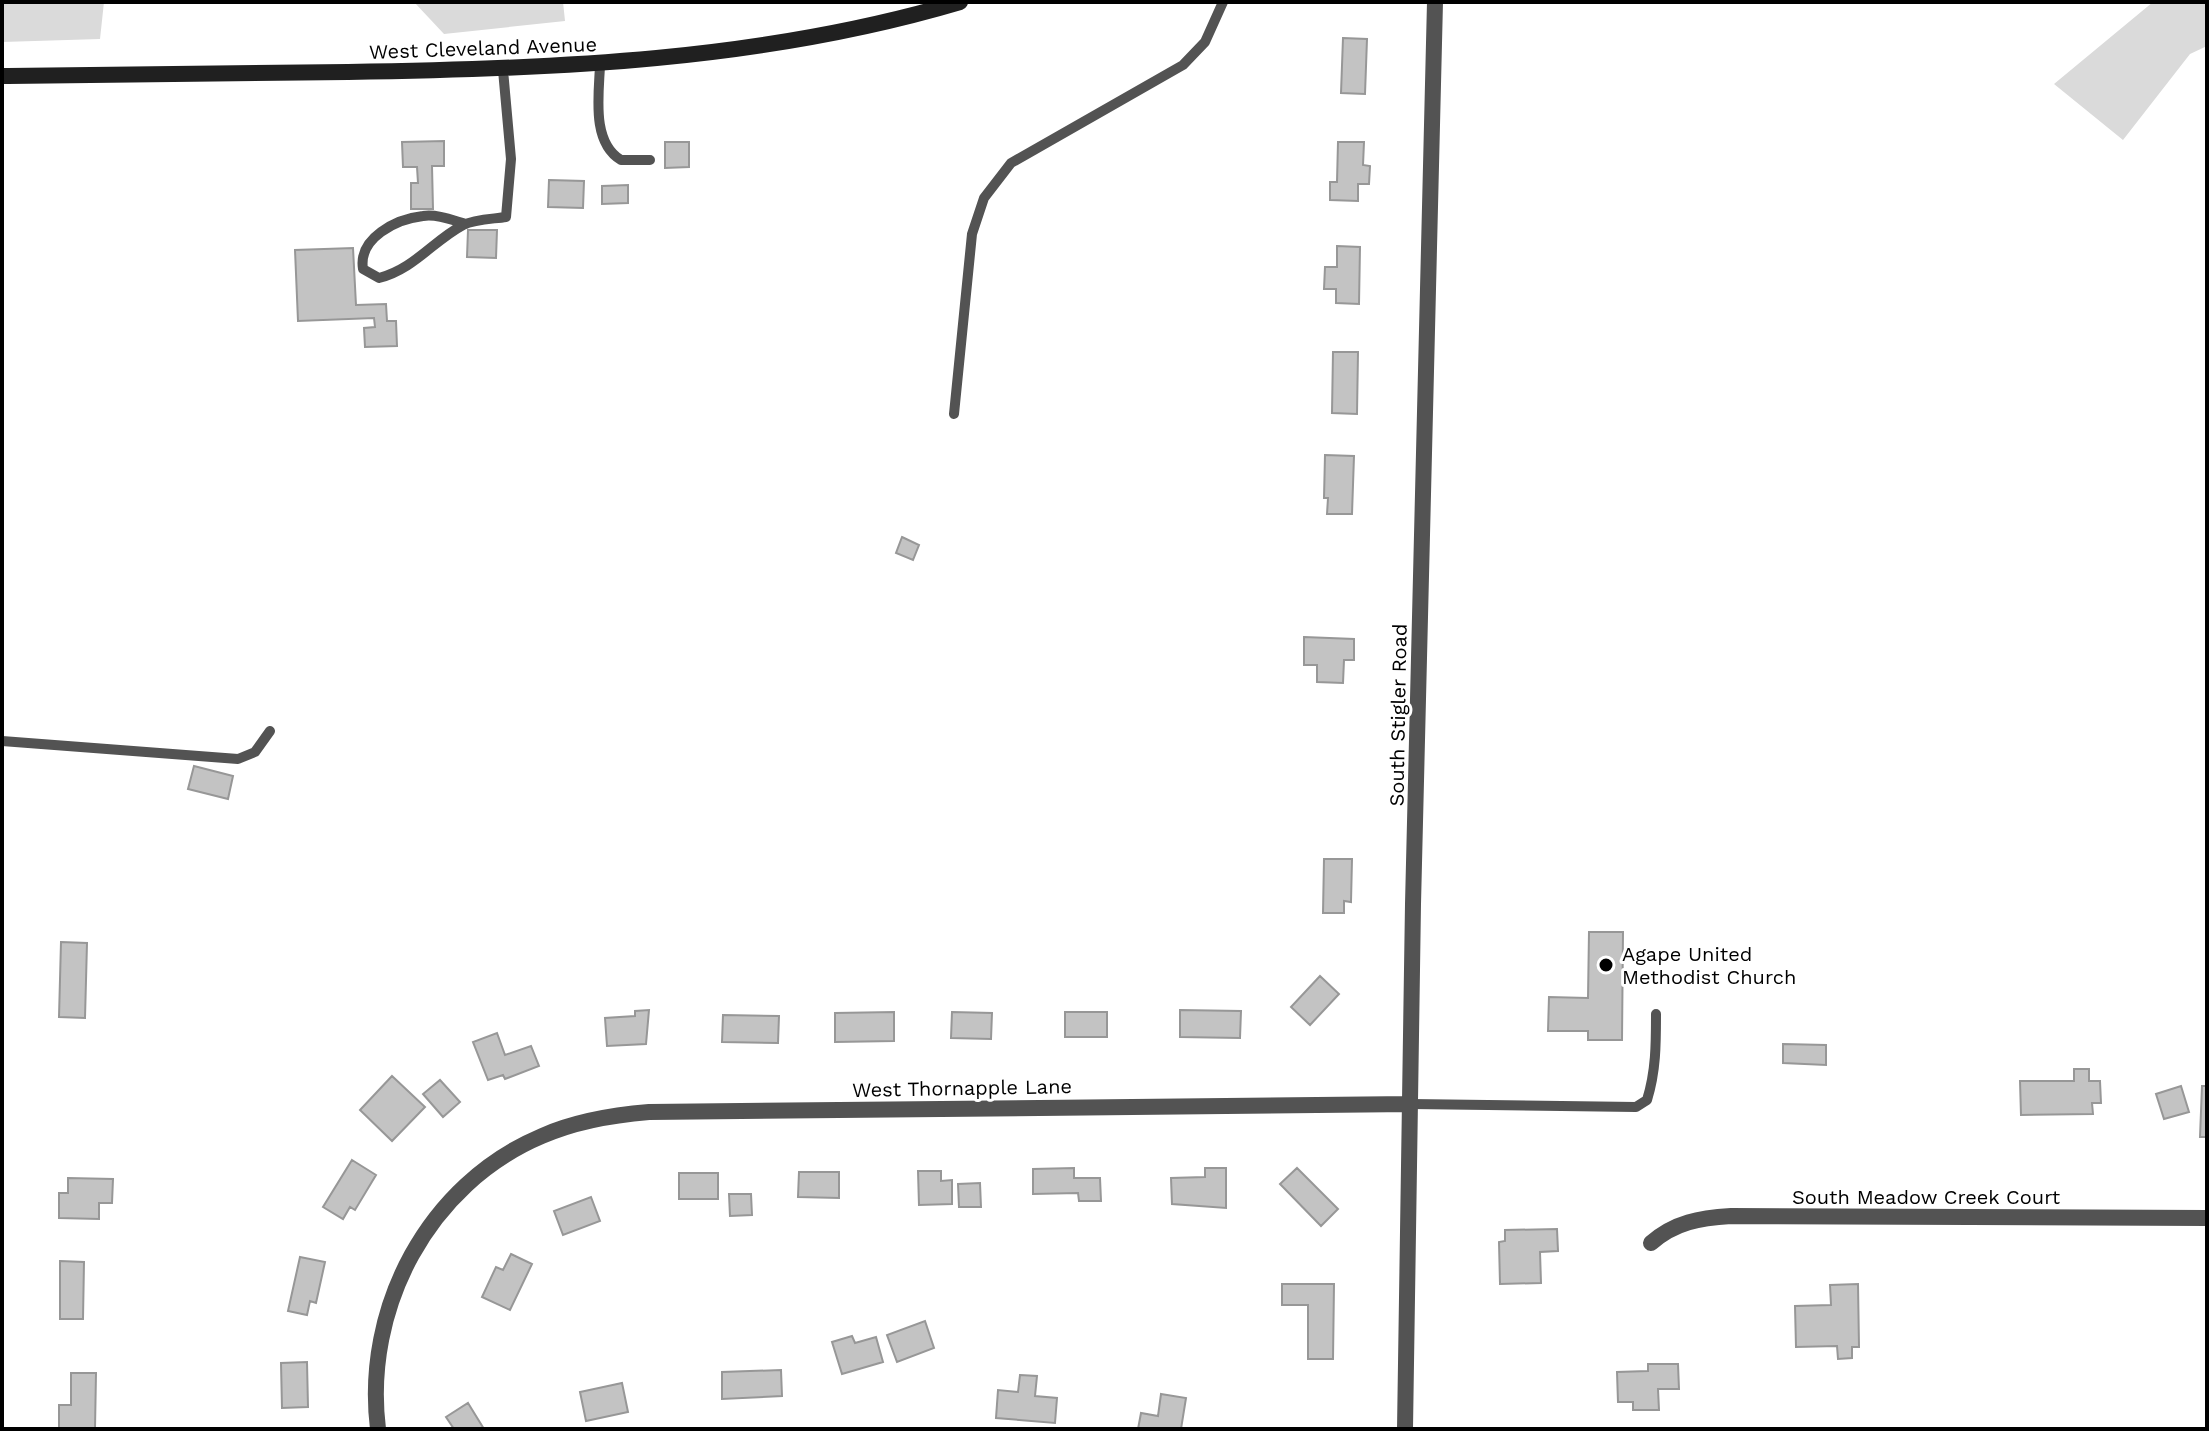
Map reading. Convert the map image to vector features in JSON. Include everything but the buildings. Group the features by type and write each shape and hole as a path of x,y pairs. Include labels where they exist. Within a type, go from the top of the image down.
{"main road":[{"name":"West Cleveland Avenue","path":"2,76 503,70 600,65 712,53 820,35 960,2"}],"street":[{"name":"South Stigler Road","path":"1405,1429 1435,2"},
{"name":"West Thornapple Lane","path":"378,1429 378,1354 387,1309 405,1265 444,1207 482,1173 519,1148 580,1122 649,1112 1411,1104"},
{"name":"South Meadow Creek Court","path":"1651,1243 1673,1227 1692,1220 1731,1216 2207,1218"}],"lane":[{"path":"954,414 972,234 984,198 1011,163 1183,65 1205,42 1223,2"},
{"path":"600,65 600,118 608,148 621,160 650,160"},
{"path":"466,224 409,267 393,275 379,278 363,269 361,257 367,245 396,222 425,215 466,224 506,217 510,145 503,70"},
{"path":"2,741 238,759 255,752 270,731"},
{"path":"1411,1104 1636,1107 1647,1100 1652,1085 1656,1060 1656,1014"}],"shaded area":[{"path":"2,2 104,2 100,39 2,42"},
{"path":"414,2 563,2 565,21 444,34"},
{"path":"2153,2 2207,2 2207,46 2190,54 2123,140 2054,84"}],"place":[{"name":"Agape United Methodist Church","path":"1606,965"}]}
